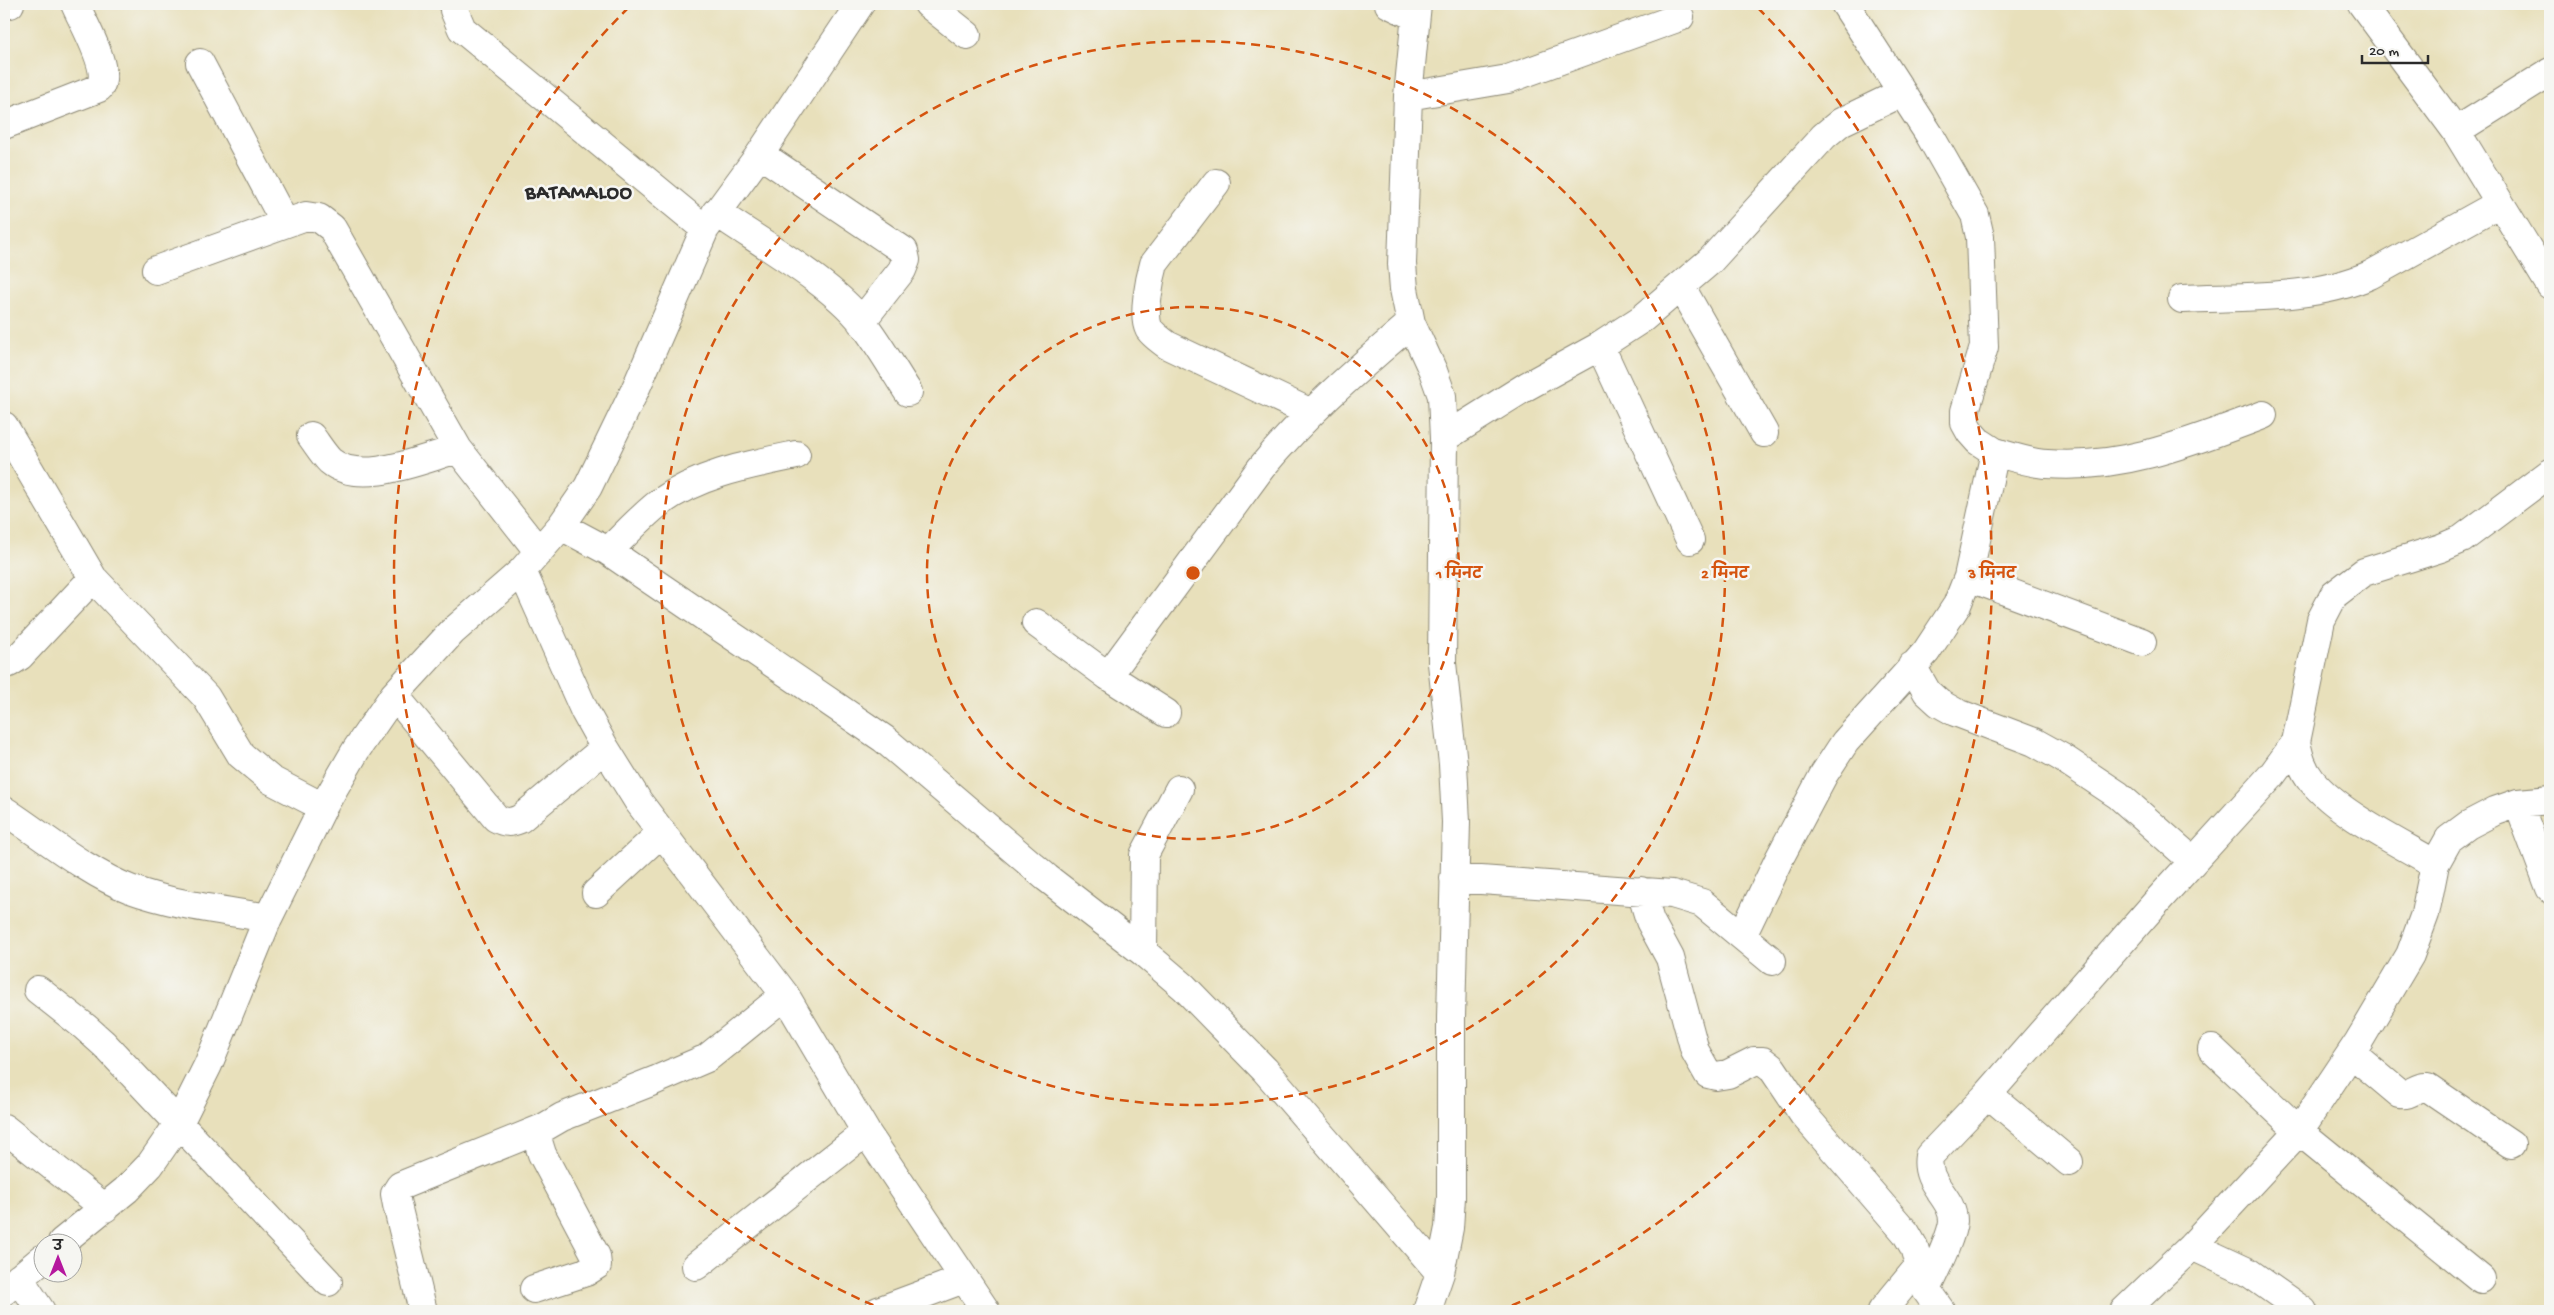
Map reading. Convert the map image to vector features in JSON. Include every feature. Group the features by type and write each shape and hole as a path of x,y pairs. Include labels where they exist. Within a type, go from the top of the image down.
{"street":[{"path":"4,5 10,4"},
{"path":"4,125 99,88 104,82 104,69 75,4"},
{"path":"454,4 454,10 462,29 711,220 819,283 861,322 908,392"},
{"path":"75,1232 126,1190 150,1165 179,1123 208,1065 268,918 323,807 356,750 394,696 452,632 530,562 561,526 588,487 635,390 711,220 760,154 860,4"},
{"path":"928,4 967,35"},
{"path":"1389,4 1415,10 1408,96 1402,264 1404,290 1411,323 1442,396 1444,438 1442,663 1453,764 1456,822 1451,1017 1451,1197 1449,1228 1430,1311"},
{"path":"1845,4 1929,134 1975,214 1980,237 1984,347 1965,411 1965,423 1978,441 1995,452 2046,464 2103,463 2176,448 2263,415"},
{"path":"2362,4 2456,131 2550,284"},
{"path":"1408,96 1508,80 1680,18"},
{"path":"200,63 285,223"},
{"path":"2456,131 2550,72"},
{"path":"1444,438 1527,386 1600,346 1643,318 1710,261 1824,136 1841,122 1902,93"},
{"path":"760,154 904,252 906,260 902,270 861,322"},
{"path":"1216,183 1154,264 1150,276 1146,316 1148,328 1167,345 1310,413"},
{"path":"2182,299 2295,293 2349,284 2370,275 2500,203"},
{"path":"156,270 306,216 319,218 332,228 458,448 530,562 585,712 605,748 638,801 785,995 866,1132 986,1311"},
{"path":"1681,287 1764,433"},
{"path":"1108,676 1261,468 1288,435 1329,394 1411,323"},
{"path":"1600,346 1690,540"},
{"path":"4,426 93,578 206,697 241,755 271,780 323,807"},
{"path":"311,436 330,461 345,469 360,472 380,471 458,448"},
{"path":"1742,936 1779,859 1824,774 1845,742 1945,626 1957,605 1968,577 1995,452"},
{"path":"608,551 658,504 680,490 702,479 732,469 796,455"},
{"path":"2435,864 2359,819 2324,793 2311,780 2300,761 2296,742 2321,620 2334,595 2364,572 2440,548 2462,539 2550,473"},
{"path":"561,526 608,551 884,739 1047,878 1143,952 1184,987 1234,1036 1440,1274"},
{"path":"1968,577 2142,642"},
{"path":"4,661 9,663 20,656 93,578"},
{"path":"1036,623 1108,676 1166,713"},
{"path":"1912,666 1927,692 1939,703 1955,712 2034,742 2061,757 2118,795 2193,861"},
{"path":"394,696 496,818 504,822 512,823 520,819 605,748"},
{"path":"1882,1311 1929,1289 1953,1221 1948,1205 1932,1179 1927,1166 1929,1156 1936,1146 1988,1094 2193,861 2272,775 2296,742"},
{"path":"1143,952 1144,855 1179,789"},
{"path":"2124,1311 2192,1246 2299,1131 2351,1054 2410,955 2425,914 2435,864 2450,839 2468,825 2495,811 2518,803 2550,800"},
{"path":"2518,803 2550,888"},
{"path":"5,811 106,878 129,888 154,897 268,918"},
{"path":"596,893 662,832"},
{"path":"1454,878 1672,894 1702,902 1772,961"},
{"path":"1641,892 1650,921 1670,958 1695,1051 1701,1066 1708,1074 1716,1076 1728,1074 1754,1061 1763,1061 1772,1068 1803,1114 1906,1233 1914,1247 1929,1289"},
{"path":"38,990 85,1026 328,1282"},
{"path":"423,1311 397,1205 396,1194 400,1186 707,1058 785,995"},
{"path":"2212,1050 2299,1131 2481,1279"},
{"path":"2351,1054 2400,1094 2405,1095 2416,1088 2427,1088 2511,1144"},
{"path":"1988,1094 2069,1162"},
{"path":"4,1128 105,1208"},
{"path":"534,1289 586,1272 597,1265 596,1256 542,1154 537,1138 543,1128"},
{"path":"696,1266 866,1132"},
{"path":"2192,1246 2248,1272 2303,1311"},
{"path":"32,1267 11,1284 41,1311"},
{"path":"878,1311 964,1279"}],"district":[{"name":"BATAMALOO","path":"579,194"}]}
